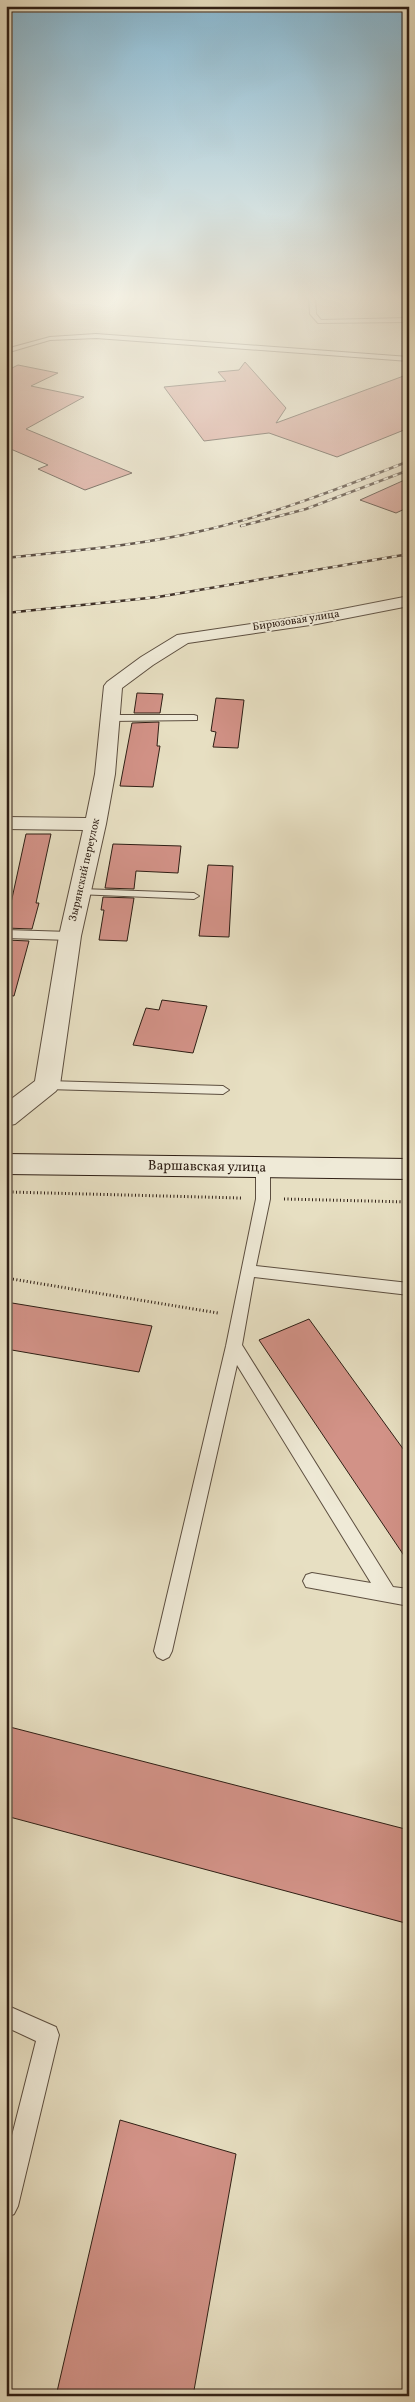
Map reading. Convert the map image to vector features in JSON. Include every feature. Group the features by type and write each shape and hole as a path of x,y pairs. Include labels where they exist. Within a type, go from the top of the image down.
{"street":[{"name":"Бирюзовая улица","path":"183,639 317,618 409,601"},
{"name":"Зырянский переулок","path":"47,1086 70,936 96,824 105,774 113,686 147,661 183,639"},
{"path":"6,823 96,824"},
{"path":"6,1117 47,1086"},
{"name":"Варшавская улица","path":"6,1164 409,1169"}],"lane":[{"path":"110,718 194,718"},
{"path":"81,892 194,896"},
{"path":"6,934 70,936"},
{"path":"47,1086 223,1090"},
{"path":"163,1651 234,1346 263,1198 263,1168"},
{"path":"248,1271 409,1289"},
{"path":"234,1346 388,1594"},
{"path":"312,1581 409,1598"},
{"path":"6,2016 48,2035 6,2206"}],"path":[{"path":"6,1192 409,1202"},
{"path":"6,1278 239,1317"}],"building":[{"path":"6,407 66,407 26,429 132,473 85,490 38,469 48,465 6,447"},
{"path":"179,407 285,407 276,423 319,407 409,407 409,428 337,457 269,433 204,441"},
{"path":"409,478 409,507 396,513 360,500"},
{"path":"137,693 163,694 160,713 134,713"},
{"path":"216,698 244,700 238,748 213,747 216,732 211,731"},
{"path":"159,722 157,746 160,746 153,787 120,786 132,723"},
{"path":"26,834 51,834 36,903 39,903 32,929 6,928 6,902 11,903"},
{"path":"113,844 181,846 178,873 136,871 134,889 105,888"},
{"path":"208,865 233,866 229,937 199,936"},
{"path":"103,897 134,898 127,941 99,940 104,910 101,910"},
{"path":"6,940 29,941 14,996 6,995"},
{"path":"162,1000 207,1006 193,1053 133,1045 146,1008 159,1010"},
{"path":"6,1302 152,1326 139,1372 6,1349"},
{"path":"309,1319 409,1457 409,1563 259,1340"},
{"path":"6,1726 409,1830 409,1924 6,1816"},
{"path":"120,2120 236,2154 193,2396 56,2396"}],"railway":[{"path":"6,558 128,544 228,525 332,491 409,461"},
{"path":"241,526 306,509 409,470"},
{"path":"6,613 158,597 409,554"}]}
